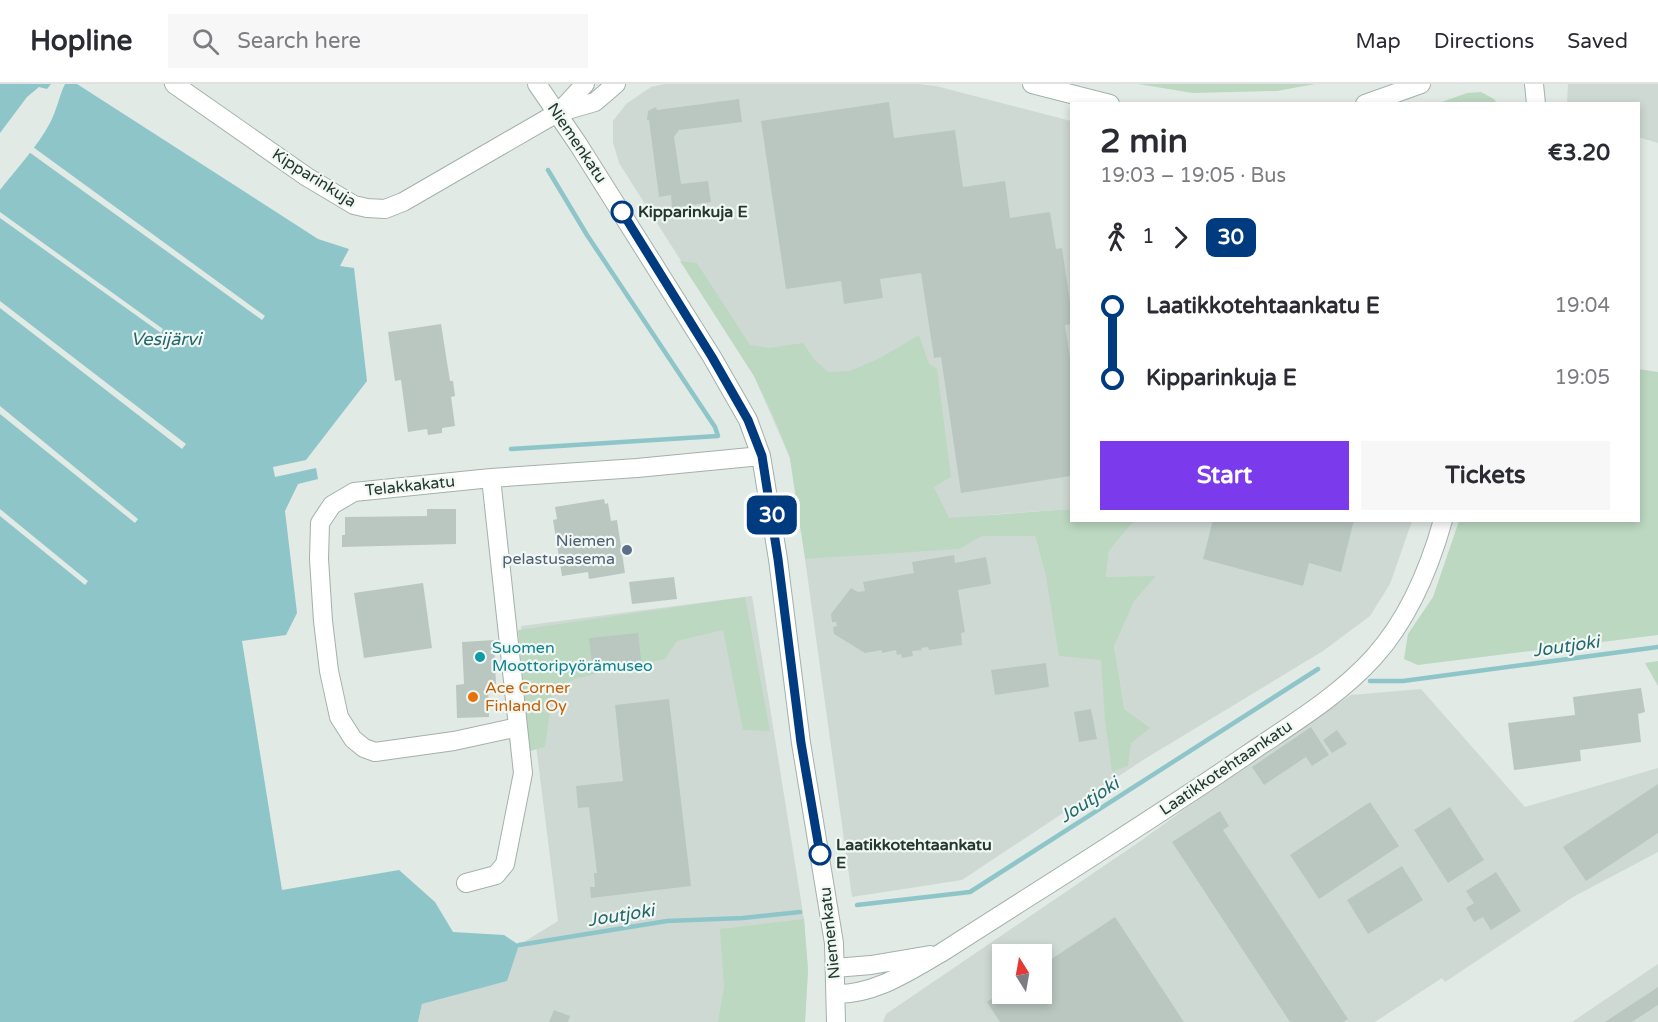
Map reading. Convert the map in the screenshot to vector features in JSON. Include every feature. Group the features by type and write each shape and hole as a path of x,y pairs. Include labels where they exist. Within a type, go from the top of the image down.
{"street":[{"name":"Kipparinkuja","path":"174,84 307,177 354,205 367,208 385,209 403,202 557,113"},
{"name":"Niemenkatu","path":"537,84 612,195 712,357 748,420 762,456 778,559 801,743 834,943 836,1022"},
{"path":"557,113 585,84"},
{"path":"557,113 595,102 616,84"},
{"path":"1032,84 1102,102"},
{"path":"1371,102 1421,84"},
{"path":"1534,84 1536,102"},
{"name":"Telakkakatu","path":"518,727 454,741 375,752 353,740 339,717 329,671 323,621 319,559 320,523 332,505 354,492 491,478 637,468 762,456"},
{"path":"465,883 496,875 505,864 523,773 491,478"},
{"name":"Laatikkotehtaankatu","path":"837,994 853,994 873,989 940,953 1214,777 1351,681 1376,655 1408,612 1432,557 1442,522"},
{"name":"Laatikkotehtaankatu","path":"835,968 871,965 940,953"}],"shaded area":[{"path":"664,84 919,84 936,86 1070,121 1070,509 801,533 790,458 754,376 619,163 613,142 613,121 626,104 651,87"},
{"path":"1568,84 1658,84 1658,143 1640,138 1640,102 1567,102"},
{"path":"1133,522 1412,522 1390,584 1370,616 1323,651 1143,760 962,880 852,897 805,559 982,536 1035,536 1046,577 1115,655 1106,577 1109,551"},
{"path":"752,596 804,919 808,970 805,1022 418,1022 422,1004 506,981 519,945 558,921 521,626"},
{"path":"1421,689 1525,807 1658,768 1658,852 1573,897 1445,982 1442,978 1375,1022 883,1022 886,1014 1142,840 1251,761 1351,695"},
{"path":"1658,964 1658,1022 1572,1022"}],"green space":[{"path":"1138,84 1315,84 1277,91 1193,93"},
{"path":"1481,92 1496,102 1442,102 1467,93"},
{"path":"680,261 697,263 750,345 769,348 803,343 814,359 828,372 850,371 880,358 919,335 929,364 937,369 951,477 934,487 949,518 1070,509 1070,522 1133,522 1109,551 1106,577 1156,576 1134,601 1114,646 1124,709 1150,728 1131,743 1128,766 1112,772 1105,720 1101,660 1059,656 1046,577 1035,536 982,536 959,549 805,559 790,458 754,376"},
{"path":"1640,369 1658,372 1658,635 1418,665 1404,659 1408,634 1433,597 1459,522 1640,522"},
{"path":"745,597 770,731 743,730 723,630 677,641 665,659 574,679 552,697 545,747 530,751 518,630"},
{"path":"1658,661 1658,686 1645,663"},
{"path":"804,919 808,970 805,1022 718,1022 724,987 720,929"}],"water":[{"path":"0,84 51,84 47,89 39,87 27,97 0,133"},
{"name":"Vesijärvi","path":"65,84 77,84 318,239 349,249 340,266 354,268 367,381 306,460 273,467 275,477 316,468 318,479 298,484 285,511 297,613 286,635 242,641 282,890 399,870 435,902 453,932 504,935 519,945 507,981 422,1004 418,1022 0,1022 0,190 45,132"}],"pier":[{"path":"33,147 265,316 262,320 29,152"},
{"path":"0,212 163,329 161,333 0,218"},
{"path":"0,301 186,444 182,449 0,308"},
{"path":"0,406 138,519 135,523 0,414"},
{"path":"0,509 88,581 85,585 0,516"}],"building":[{"path":"739,99 742,122 679,130 674,137 681,184 708,181 711,202 672,208 671,195 659,197 649,120 647,120 648,111 656,107 657,110"},
{"path":"889,102 894,138 955,130 963,187 1005,181 1010,218 1050,212 1056,249 1062,248 1070,301 1070,324 1065,325 1070,358 1070,476 961,493 941,357 934,358 921,273 880,279 883,298 844,304 841,281 786,289 761,121"},
{"path":"441,324 450,381 453,381 455,396 451,397 455,426 442,428 442,433 428,435 427,429 408,432 401,380 395,381 388,332"},
{"path":"604,499 605,504 608,503 611,521 617,520 625,573 589,579 588,572 562,576 553,520 557,519 555,507"},
{"path":"427,509 456,509 456,544 342,547 345,517 427,516"},
{"path":"1212,522 1354,522 1341,572 1309,563 1303,586 1203,559"},
{"path":"954,555 955,563 986,557 991,584 958,590 965,632 961,633 962,645 929,650 928,647 921,648 922,650 912,651 913,656 902,658 901,654 897,655 896,650 865,653 834,634 833,627 837,626 836,622 832,622 831,614 851,588 858,592 865,591 863,582 914,573 912,562"},
{"path":"674,577 677,599 632,604 629,582"},
{"path":"423,583 432,648 364,658 354,593"},
{"path":"638,633 642,668 593,673 589,638"},
{"path":"494,640 496,684 488,684 489,717 457,718 456,685 464,684 462,642"},
{"path":"1046,663 1049,687 995,695 991,670"},
{"path":"1641,688 1645,712 1638,714 1641,742 1580,750 1581,761 1514,770 1508,723 1575,715 1573,697"},
{"path":"669,699 691,886 591,898 590,887 595,887 594,873 597,873 589,807 578,808 576,786 623,781 615,705"},
{"path":"1091,709 1097,739 1079,742 1074,712"},
{"path":"1311,727 1329,755 1312,766 1306,757 1264,785 1252,767"},
{"path":"1337,730 1347,744 1332,753 1323,740"},
{"path":"1658,784 1658,833 1586,881 1563,847"},
{"path":"1370,802 1399,846 1319,899 1290,855"},
{"path":"1450,807 1484,860 1448,883 1414,830"},
{"path":"1220,811 1229,826 1223,830 1348,1019 1343,1022 1290,1022 1172,842"},
{"path":"1402,866 1423,900 1368,934 1347,900"},
{"path":"1496,872 1521,911 1491,930 1483,917 1474,922 1466,908 1474,903 1466,891"},
{"path":"1115,917 1184,1022 1000,1022 987,1002 992,999 992,1004 1052,1004 1052,959"},
{"path":"1658,987 1658,1005 1632,1022 1605,1022"},
{"path":"554,1010 570,1016 568,1022 549,1022"}],"waterway":[{"path":"511,449 718,436 715,427 587,235 548,170"},
{"name":"Joutjoki","path":"1370,681 1403,681 1658,647"},
{"name":"Joutjoki","path":"857,905 970,892 1318,669"},
{"name":"Joutjoki","path":"519,945 667,921 743,918 800,912"}],"bus line":[{"name":"30","path":"622,212 712,357 748,420 762,456 778,559 801,743 820,854"}],"place":[{"name":"Kipparinkuja E","path":"622,212"},
{"name":"Niemen pelastusasema","path":"627,550"},
{"name":"Suomen Moottoripyörämuseo","path":"480,657"},
{"name":"Ace Corner Finland Oy","path":"473,697"},
{"name":"Laatikkotehtaankatu E","path":"820,854"}]}
